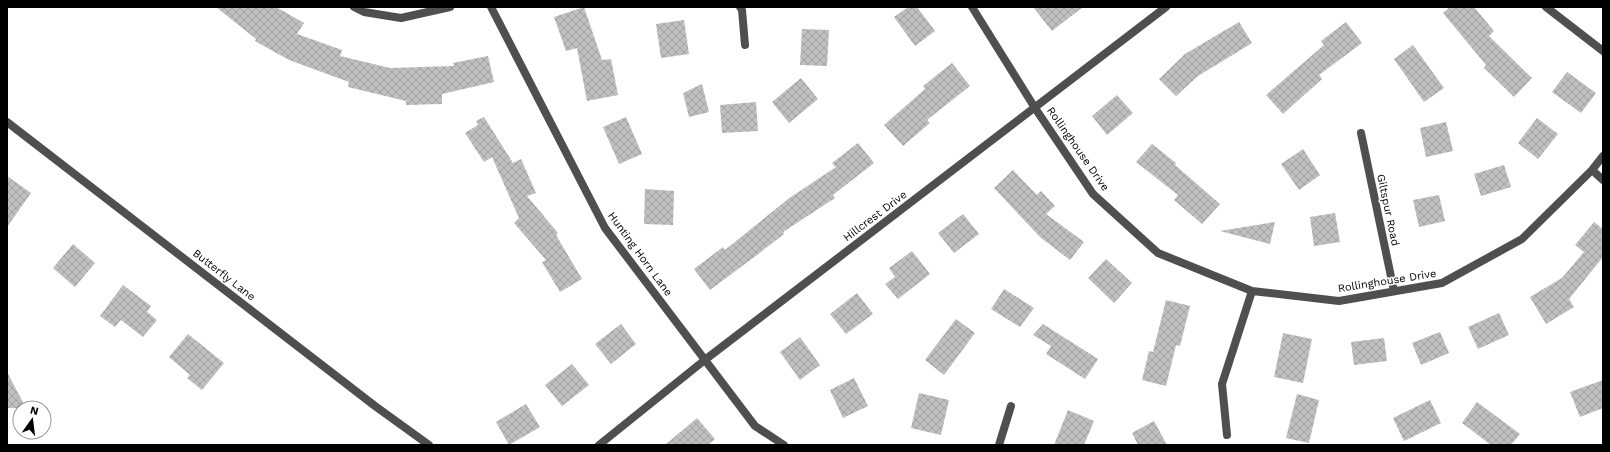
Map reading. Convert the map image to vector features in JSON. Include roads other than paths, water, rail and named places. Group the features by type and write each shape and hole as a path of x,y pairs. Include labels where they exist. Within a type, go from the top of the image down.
{"street":[{"path":"354,7 364,12 401,18 450,7"},
{"name":"Hunting Horn Lane","path":"491,7 605,228 706,359 755,426 784,445"},
{"path":"740,7 742,10 745,45"},
{"name":"Rollinghouse Drive","path":"972,7 1035,108 1093,194 1158,253 1252,291 1339,301 1442,283 1522,239 1592,170 1603,156"},
{"name":"Hillcrest Drive","path":"599,445 706,359 1166,7"},
{"path":"1546,7 1603,51"},
{"name":"Butterfly Lane","path":"7,122 375,406 429,445"},
{"name":"Giltspur Road","path":"1361,133 1394,291"},
{"path":"1592,170 1603,180"},
{"path":"1227,435 1222,384 1252,291"},
{"path":"999,445 1011,406"}]}
